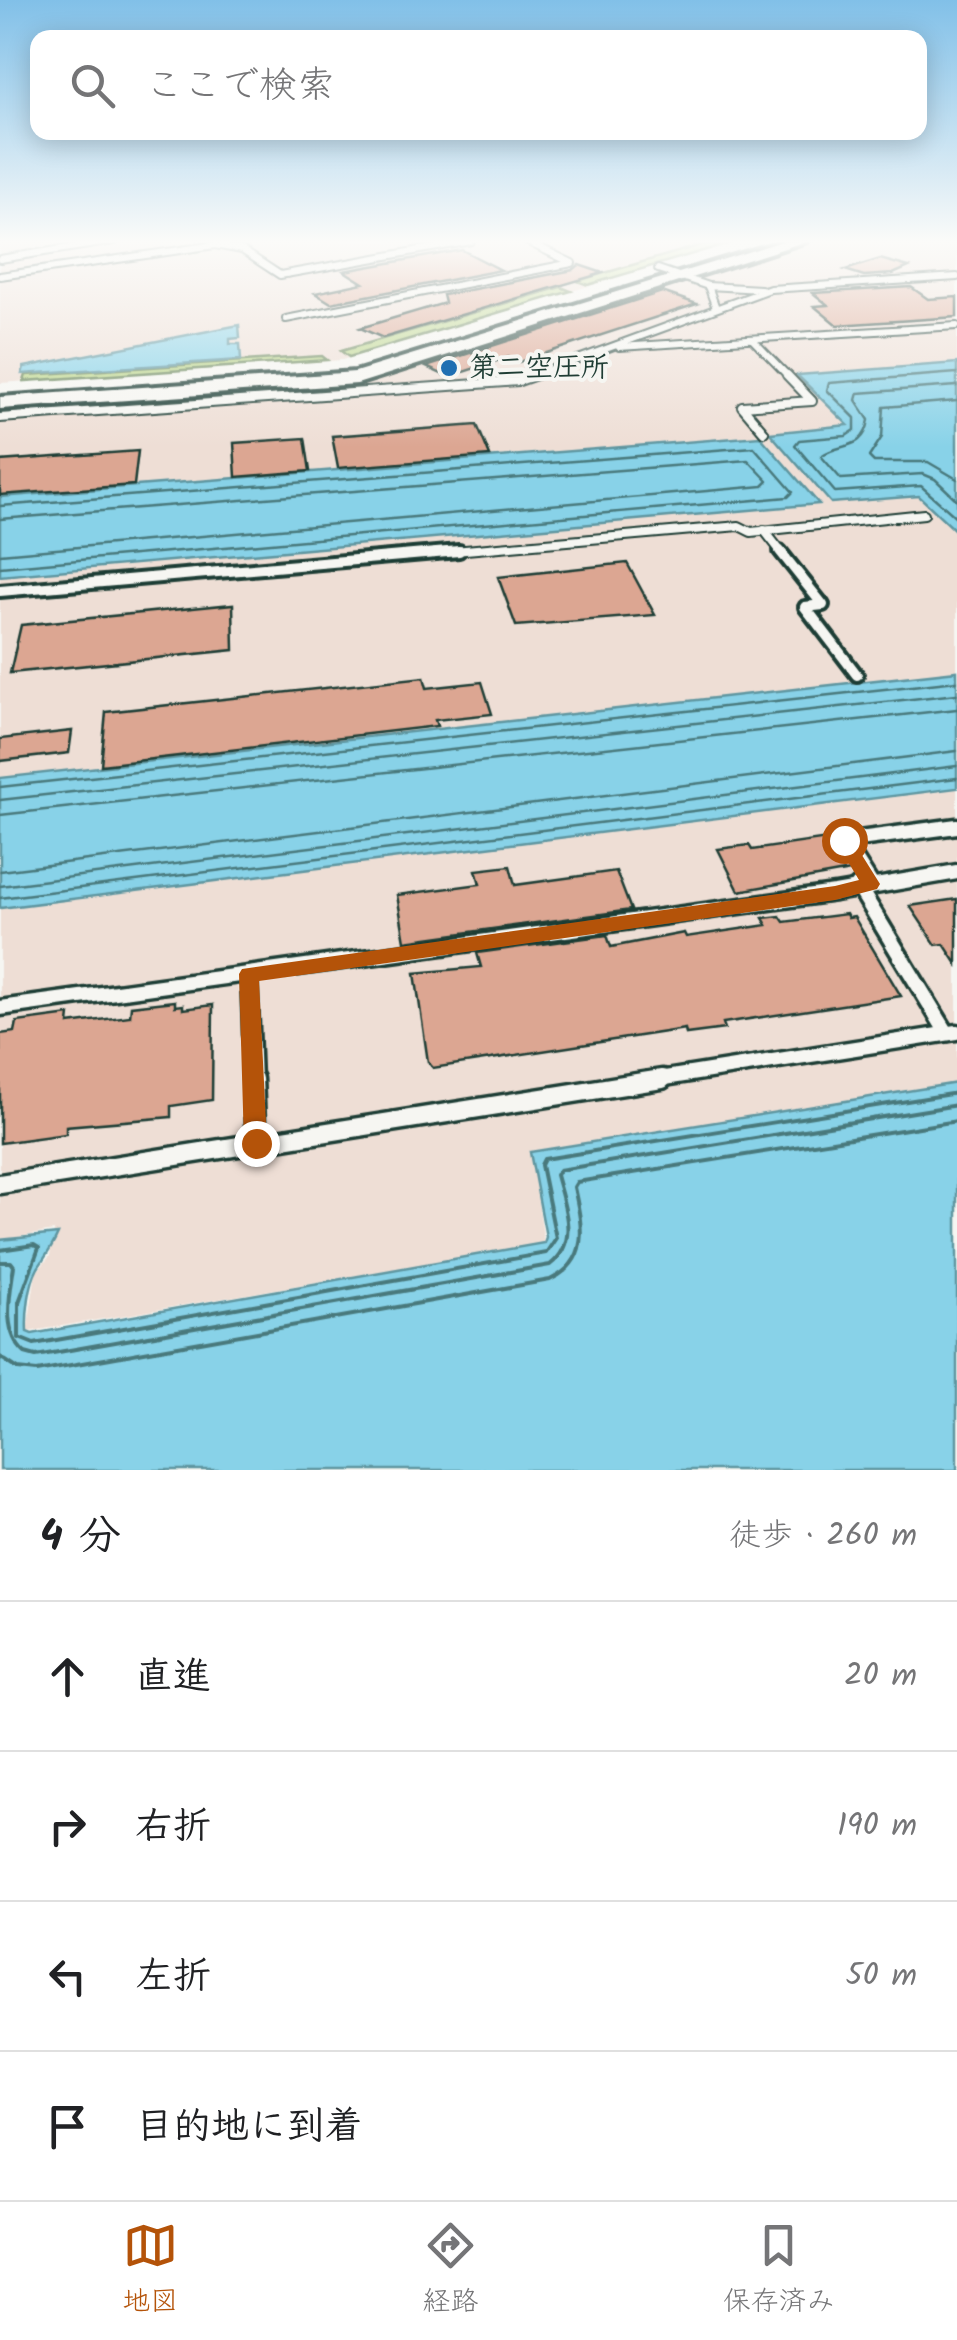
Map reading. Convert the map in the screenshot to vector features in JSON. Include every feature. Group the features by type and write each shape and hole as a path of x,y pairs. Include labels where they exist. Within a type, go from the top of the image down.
{"main road":[{"path":"0,388 343,363 524,310"},
{"path":"0,403 357,378 580,310"}],"lane":[{"path":"286,319 334,310"},
{"path":"0,418 519,381 712,310"},
{"path":"615,347 957,326"},
{"path":"753,340 812,401 742,406 764,432"},
{"path":"0,591 739,526 751,532 924,514"},
{"path":"764,530 823,605 805,607 857,676"},
{"path":"0,1184 952,1032 864,885 844,840 957,826"},
{"path":"0,1008 835,893 957,872"},
{"path":"249,974 256,1143"}],"shaded area":[{"path":"0,310 510,310 342,360 0,383"},
{"path":"587,310 957,310 957,363 799,375 848,425 771,433 831,503 919,496 957,532 957,1083 531,1151 544,1243 27,1332 36,1273 50,1256 54,1231 0,1240 0,407 361,380"}],"green space":[{"path":"483,310 508,310 349,357 341,351"},
{"path":"322,356 327,360 24,381 26,375"}],"water":[{"path":"239,325 240,338 230,339 230,344 240,344 241,360 22,374 24,367"},
{"path":"957,363 957,532 919,496 831,503 770,433 848,425 797,375"},
{"path":"760,436 819,504 0,576 0,497"},
{"path":"957,671 957,788 0,908 0,778"},
{"path":"957,1083 957,1470 0,1470 0,1240 58,1234 32,1282 27,1332 32,1334 544,1243 530,1152"}],"building":[{"path":"423,310 479,310 383,338 360,328"},
{"path":"607,310 680,310 519,362 509,357 448,377 426,367"},
{"path":"818,310 957,310 957,317 837,325"},
{"path":"477,425 490,456 338,468 332,436"},
{"path":"305,438 310,471 236,477 234,443"},
{"path":"138,451 134,485 0,495 0,461"},
{"path":"627,563 655,615 516,626 498,577"},
{"path":"233,604 234,650 10,673 21,625"},
{"path":"424,677 427,688 482,682 492,714 435,720 437,726 101,765 106,712"},
{"path":"72,731 69,753 0,761 0,739"},
{"path":"834,838 850,871 739,891 718,849 749,845 752,850"},
{"path":"510,866 515,885 616,871 631,910 405,941 397,895 480,884 476,870"},
{"path":"957,899 957,964 944,944 936,945 910,906"},
{"path":"846,914 848,918 854,917 901,996 723,1023 725,1029 686,1034 685,1029 433,1068 428,1062 415,973 481,967 477,953 607,935 611,947 684,933 686,937 767,925 763,918 780,916 784,922"},
{"path":"175,1001 175,1006 183,1005 183,1009 213,1005 212,1100 171,1106 171,1117 66,1126 66,1134 0,1143 0,1034 15,1032 17,1022 70,1015 69,1024 130,1016 131,1006"}],"place":[{"name":"第二空圧所","path":"449,368"}],"route":[{"path":"256,1143 249,974 835,893 870,884 844,840"}]}
